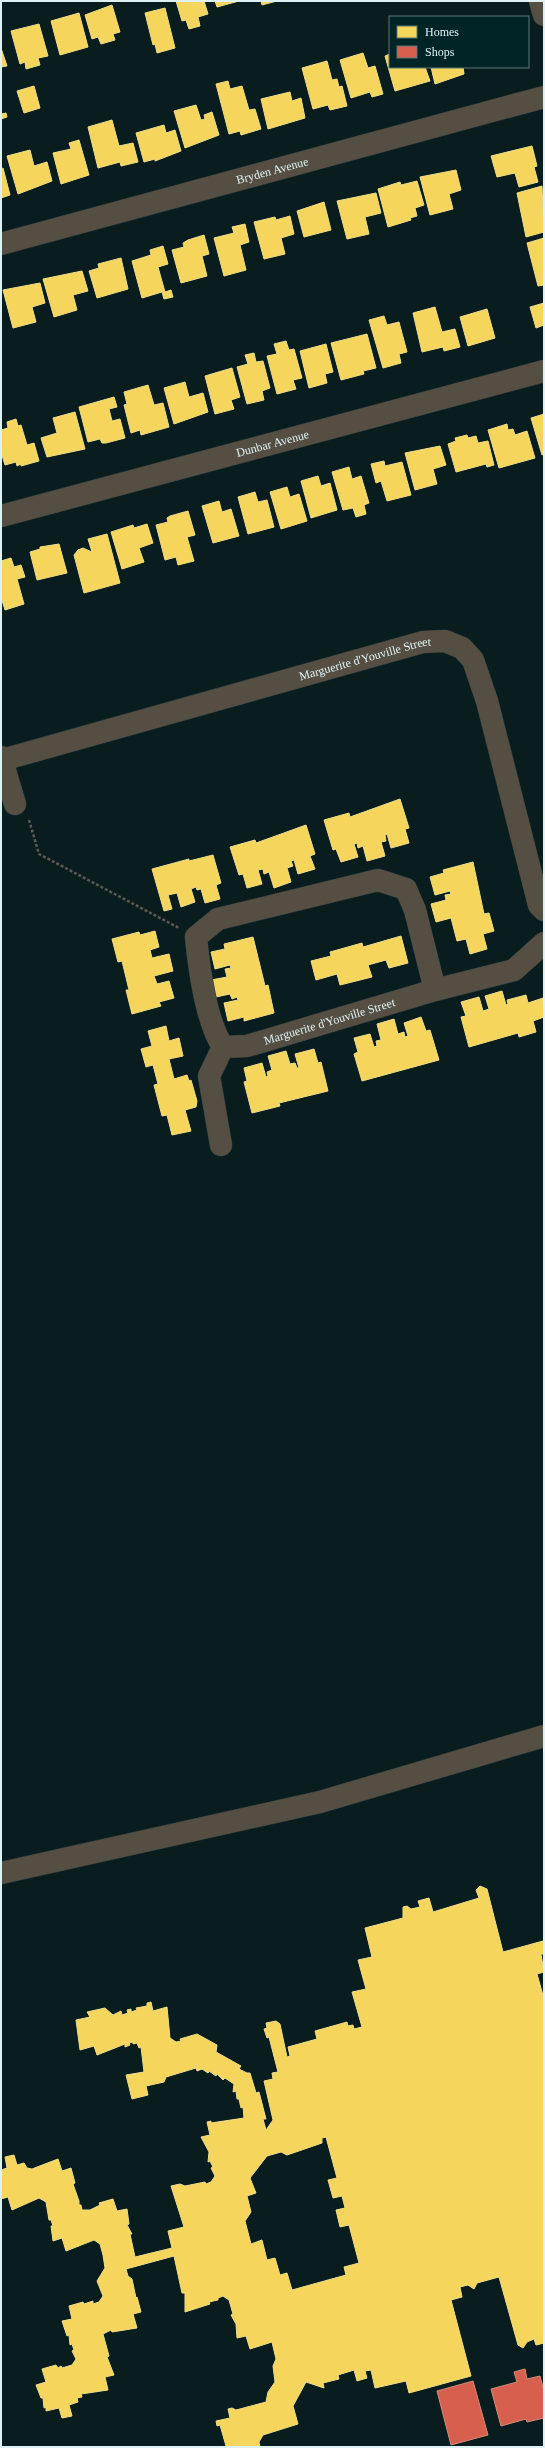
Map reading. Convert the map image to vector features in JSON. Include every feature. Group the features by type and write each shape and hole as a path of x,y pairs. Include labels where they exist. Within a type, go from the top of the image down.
{"street":[{"path":"540,1 544,15"},
{"name":"Bryden Avenue","path":"1,244 544,97"},
{"name":"Dunbar Avenue","path":"1,516 544,371"},
{"name":"Marguerite d'Youville Street","path":"1,758 424,642 445,641 462,648 473,660 487,701 540,905 544,910"},
{"path":"1,758 14,804"},
{"path":"221,1145 209,1076 223,1047 215,1035 199,964 196,937 218,920 378,880 406,889 415,910 435,990"},
{"name":"Marguerite d'Youville Street","path":"223,1047 247,1046 435,990 514,970 544,943"},
{"path":"1,1873 320,1802 544,1736"}],"path":[{"path":"29,820 39,854 196,937"}],"building: Homes":[{"path":"176,1 204,1 208,14 198,17 200,26 189,29 186,20 182,21"},
{"path":"215,1 239,1 217,7"},
{"path":"261,1 277,1 262,5"},
{"path":"112,5 120,32 113,34 115,40 101,44 98,37 92,39 85,15"},
{"path":"165,8 175,48 157,53 155,44 153,45 145,13"},
{"path":"79,13 88,47 60,55 51,21"},
{"path":"39,24 48,56 38,58 40,65 26,69 25,62 20,64 11,31"},
{"path":"1,48 7,66 1,67"},
{"path":"363,53 368,68 375,66 383,94 372,97 370,92 351,98 340,60"},
{"path":"389,54 389,68 425,68 430,81 395,91 385,56"},
{"path":"327,61 332,80 337,79 339,87 342,86 347,106 330,110 328,105 313,109 302,68"},
{"path":"431,68 463,68 464,74 435,84"},
{"path":"228,81 230,89 242,86 249,110 255,109 261,129 241,135 240,131 229,134 216,84"},
{"path":"34,86 40,108 24,113 17,91"},
{"path":"290,92 292,101 301,98 305,118 268,129 261,99"},
{"path":"196,105 201,120 205,119 204,115 212,112 219,135 185,148 174,111"},
{"path":"6,113 7,117 1,119 1,114"},
{"path":"112,120 119,146 133,143 138,162 121,166 120,162 98,168 88,127"},
{"path":"164,125 166,133 175,130 181,151 155,161 155,159 144,162 136,133"},
{"path":"79,140 89,175 61,184 53,153 71,149 69,143"},
{"path":"532,146 537,166 534,167 538,182 519,187 515,173 497,177 491,156"},
{"path":"30,150 34,166 47,162 52,181 18,194 7,156"},
{"path":"3,168 10,195 1,198 1,169"},
{"path":"456,170 461,190 449,194 453,209 430,215 420,177"},
{"path":"417,181 424,205 415,208 417,216 410,218 411,220 388,227 378,189 400,182 401,185"},
{"path":"542,186 544,232 526,237 517,193"},
{"path":"376,193 381,213 365,217 369,234 347,239 337,201"},
{"path":"324,202 331,230 304,237 297,211"},
{"path":"290,216 294,234 281,238 285,254 264,259 254,222 275,217 276,220"},
{"path":"245,224 249,242 240,245 246,270 224,276 214,238 234,233 232,227"},
{"path":"204,235 209,254 202,256 207,276 181,283 172,250 184,247 183,243 188,240"},
{"path":"544,238 544,285 538,286 527,243"},
{"path":"163,246 168,264 158,267 165,292 171,290 173,297 164,299 162,292 142,298 132,261 151,255 150,250"},
{"path":"121,258 128,289 97,298 89,271 99,268 98,264"},
{"path":"82,271 88,291 73,295 77,310 54,317 43,279"},
{"path":"40,283 45,303 32,307 36,322 13,328 3,290"},
{"path":"544,303 544,325 536,328 530,307"},
{"path":"435,307 442,332 455,329 460,347 444,351 443,347 422,352 413,313"},
{"path":"487,309 495,338 468,346 460,317"},
{"path":"384,316 387,325 399,322 407,352 399,354 401,363 383,368 369,320"},
{"path":"367,334 376,368 363,371 364,374 341,380 331,343"},
{"path":"286,341 289,350 294,349 302,378 293,380 296,389 277,394 267,356 277,354 274,344"},
{"path":"326,344 333,372 325,374 327,383 309,388 300,351"},
{"path":"254,353 256,362 263,361 270,388 262,391 264,400 247,404 237,367 248,364 245,355"},
{"path":"232,368 240,397 231,400 234,409 215,414 205,376"},
{"path":"185,382 189,397 203,393 208,412 174,424 164,388"},
{"path":"148,385 154,405 163,403 169,427 141,435 140,430 131,433 124,405 127,404 124,392"},
{"path":"114,397 117,407 109,409 112,421 120,419 125,438 106,443 102,443 100,439 88,442 79,407"},
{"path":"75,412 85,449 47,457 41,438 57,433 53,418"},
{"path":"544,414 544,454 542,455 531,418"},
{"path":"16,419 18,426 21,425 27,445 34,443 39,461 21,466 21,464 17,466 16,462 5,465 1,452 1,430 8,428 7,422"},
{"path":"507,424 508,430 513,429 515,435 527,431 535,458 499,468 488,430"},
{"path":"467,435 468,438 476,436 478,443 488,441 494,465 487,467 486,464 456,472 448,444 456,441 455,438"},
{"path":"440,446 446,465 433,469 437,484 415,490 405,453"},
{"path":"384,461 385,466 402,462 411,495 387,501 381,481 376,483 371,464"},
{"path":"349,467 352,479 361,476 369,503 364,505 366,514 356,517 353,508 343,510 332,472"},
{"path":"318,476 321,486 330,483 337,510 311,518 301,481"},
{"path":"287,487 290,497 299,494 307,521 281,529 270,492"},
{"path":"255,492 258,502 267,500 274,527 248,534 238,497"},
{"path":"219,501 222,512 231,509 239,536 213,543 202,506"},
{"path":"188,511 195,535 187,537 194,561 178,565 176,557 165,560 156,525 168,522 167,518 170,516"},
{"path":"147,524 153,543 139,548 144,562 122,569 111,532 133,525 134,528"},
{"path":"107,534 120,583 84,593 74,555 78,550 83,548 92,552 88,539"},
{"path":"59,544 67,573 37,580 30,552 40,549 40,547"},
{"path":"11,558 14,567 21,565 25,577 17,579 24,604 5,610 1,597 1,561"},
{"path":"400,799 409,828 405,829 409,843 391,848 387,834 385,835 386,841 381,842 385,856 367,861 363,846 358,848 357,843 354,844 358,857 341,862 336,849 333,850 324,820 349,813 350,817"},
{"path":"306,825 315,854 310,856 315,869 298,874 294,860 291,861 293,866 287,868 291,882 274,888 269,872 264,874 263,869 258,870 262,884 247,888 243,874 239,875 230,847 255,840 256,843"},
{"path":"213,855 221,883 216,885 220,899 205,903 201,889 197,890 196,887 191,889 195,902 181,907 177,893 168,895 172,909 164,911 152,869 189,859 189,861"},
{"path":"473,862 484,914 489,913 494,931 483,934 487,949 470,954 466,939 457,941 451,918 436,922 431,904 446,900 445,895 451,894 450,891 435,895 430,877 444,873 443,870"},
{"path":"155,931 159,947 150,950 152,958 169,954 173,971 154,976 157,984 169,981 174,998 159,1002 161,1006 132,1014 126,990 129,990 122,961 118,962 112,939 139,932 140,935"},
{"path":"401,936 408,963 389,968 386,960 368,965 372,977 340,985 337,974 316,980 311,961 331,956 330,952 362,943 363,947"},
{"path":"253,937 265,986 268,985 274,1013 244,1021 244,1017 228,1021 224,1003 238,1000 237,997 232,999 230,994 216,997 211,980 227,977 225,969 231,968 230,965 215,969 211,952 225,949 224,944"},
{"path":"502,991 506,1005 508,1004 507,1000 526,995 528,1003 543,998 544,1017 533,1021 536,1032 519,1037 518,1033 469,1047 461,1017 466,1016 461,1002 479,997 483,1011 489,1009 485,996"},
{"path":"421,1017 426,1031 430,1030 439,1060 362,1081 354,1054 358,1052 354,1038 370,1034 374,1047 377,1046 376,1041 381,1040 377,1024 394,1019 398,1034 404,1032 405,1037 408,1036 404,1023"},
{"path":"166,1026 169,1041 179,1038 183,1056 169,1059 174,1079 187,1075 189,1081 191,1080 197,1101 196,1107 185,1110 191,1131 172,1135 167,1115 162,1116 154,1085 158,1084 153,1065 146,1067 141,1049 152,1046 148,1031"},
{"path":"314,1049 318,1063 321,1062 328,1091 279,1103 280,1106 252,1113 244,1082 247,1081 244,1068 262,1063 266,1077 268,1076 267,1072 272,1070 268,1056 286,1051 290,1064 295,1063 297,1068 299,1068 295,1054"},
{"path":"480,1886 487,1889 503,1952 543,1941 544,1943 544,1954 541,1954 544,1972 537,1974 544,1999 544,2343 536,2345 534,2339 527,2342 523,2348 518,2345 499,2277 477,2283 474,2289 468,2285 460,2287 462,2297 451,2300 471,2376 409,2393 406,2381 375,2388 371,2370 365,2371 367,2378 357,2381 354,2370 338,2375 339,2379 323,2383 324,2388 306,2382 293,2406 298,2424 263,2435 259,2442 260,2447 229,2447 226,2446 220,2425 217,2426 216,2421 230,2418 228,2409 232,2408 236,2410 266,2402 268,2392 275,2382 273,2366 276,2359 272,2342 250,2349 246,2336 237,2338 236,2324 231,2315 233,2314 229,2300 223,2296 218,2298 218,2300 209,2302 210,2304 185,2312 185,2293 182,2293 174,2256 126,2269 128,2276 132,2279 141,2312 133,2314 137,2328 112,2332 111,2330 103,2334 109,2356 107,2357 114,2375 105,2377 108,2390 81,2394 82,2397 77,2398 78,2402 69,2405 72,2416 62,2418 59,2408 46,2411 46,2407 44,2408 43,2398 41,2398 36,2385 46,2382 42,2369 56,2365 58,2368 61,2366 62,2368 72,2365 76,2359 72,2351 74,2350 72,2344 70,2345 69,2335 67,2336 62,2321 72,2319 69,2306 93,2301 93,2304 99,2302 103,2296 97,2281 105,2268 103,2255 100,2244 94,2240 66,2251 62,2238 53,2241 51,2226 53,2226 51,2220 49,2220 46,2202 39,2198 12,2210 8,2197 1,2199 1,2170 7,2168 5,2157 14,2155 17,2165 24,2163 27,2168 32,2169 58,2159 62,2171 71,2168 75,2183 73,2184 82,2210 90,2210 100,2205 99,2203 113,2199 117,2211 127,2209 129,2224 127,2225 132,2234 130,2234 135,2257 172,2248 168,2231 184,2227 171,2186 180,2184 185,2186 205,2182 206,2184 211,2182 215,2176 211,2168 213,2167 210,2161 208,2162 209,2152 201,2137 210,2135 207,2122 211,2121 211,2123 244,2118 243,2107 241,2108 239,2099 237,2099 236,2091 233,2092 234,2084 225,2078 223,2080 217,2074 216,2076 209,2071 208,2073 202,2069 197,2071 196,2068 166,2077 164,2082 146,2086 148,2095 132,2099 126,2075 144,2072 141,2047 139,2048 137,2043 133,2044 133,2042 129,2043 130,2045 125,2047 125,2044 97,2055 94,2046 80,2050 76,2020 90,2017 87,2012 105,2008 113,2015 121,2011 122,2015 128,2013 127,2010 131,2009 131,2012 137,2010 136,2008 147,2006 147,2003 151,2002 153,2011 167,2007 170,2038 176,2042 181,2041 180,2039 197,2034 217,2045 216,2052 241,2066 239,2069 250,2073 256,2093 259,2092 266,2119 263,2119 266,2130 273,2120 264,2081 273,2079 272,2073 278,2072 269,2037 267,2038 264,2029 267,2028 266,2023 276,2021 280,2024 287,2057 290,2056 288,2047 317,2039 315,2031 347,2022 348,2026 353,2025 354,2029 362,2027 352,1992 366,1989 358,1960 372,1957 365,1928 403,1918 403,1907 407,1906 411,1909 420,1907 418,1901 429,1898 433,1912 479,1898 476,1890","holes":["326,2137 337,2178 328,2180 333,2198 342,2196 345,2208 336,2210 340,2227 349,2225 359,2263 344,2267 346,2275 292,2290 287,2273 280,2275 275,2258 267,2260 262,2240 251,2244 245,2221 251,2212 247,2196 256,2193 250,2178 267,2156 281,2152 287,2155 322,2143 322,2138"]}],"building: Shops":[{"path":"525,2369 527,2379 540,2376 544,2391 544,2418 527,2422 526,2419 501,2426 491,2389 517,2382 514,2372"},
{"path":"473,2381 488,2435 451,2445 437,2391"}]}
